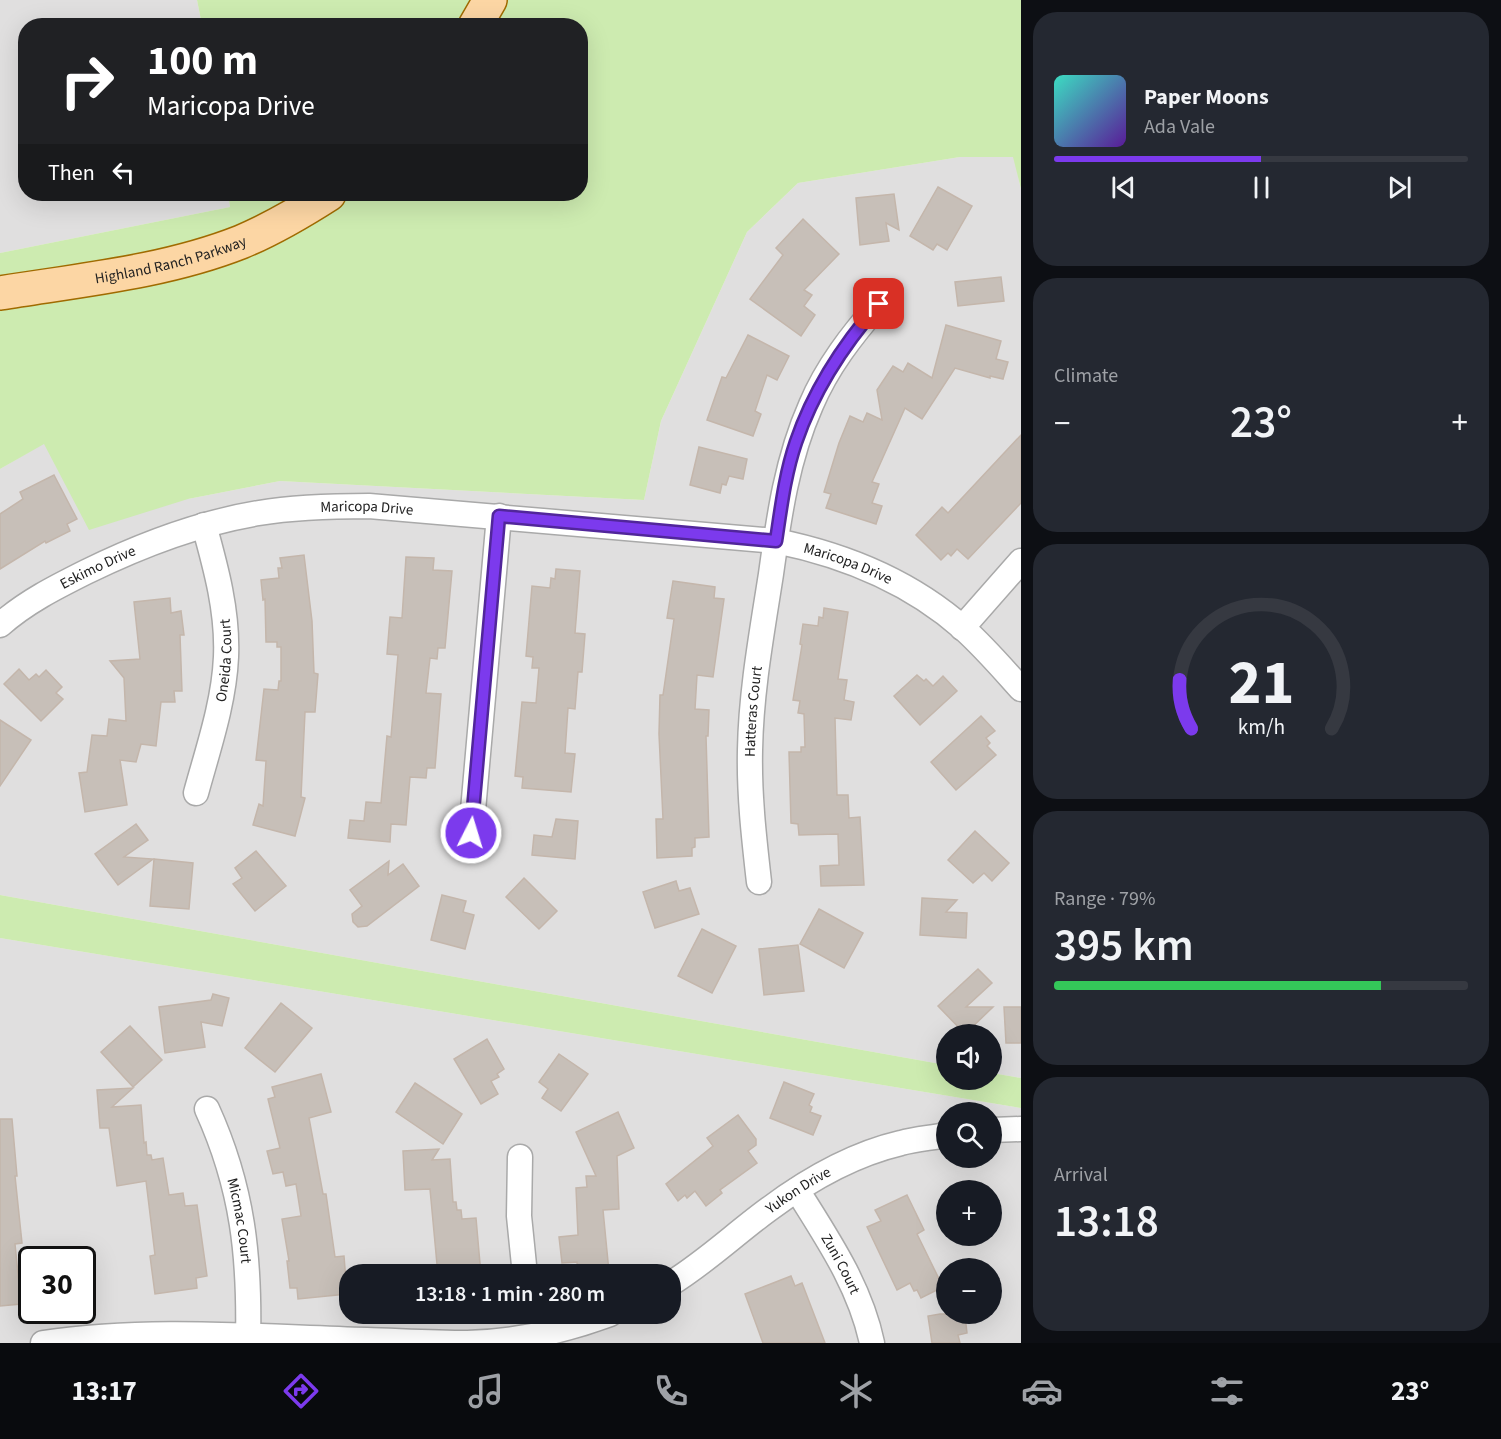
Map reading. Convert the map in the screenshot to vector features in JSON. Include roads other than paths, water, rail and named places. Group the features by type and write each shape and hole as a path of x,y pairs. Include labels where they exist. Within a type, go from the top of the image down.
{"main road":[{"path":"480,18 490,0"},
{"name":"Highland Ranch Parkway","path":"0,293 145,270 213,252 270,229 318,201"}],"street":[{"name":"Hatteras Court","path":"759,882 751,807 750,750 754,690 786,480 796,443 811,404 831,366 855,331 879,304"},
{"name":"Maricopa Drive","path":"204,525 259,513 314,507 369,506 776,541 849,560 889,578 927,600 963,628 1021,689"},
{"path":"471,833 499,516"},
{"name":"Eskimo Drive","path":"0,625 44,593 108,561 154,541 204,525"},
{"name":"Oneida Court","path":"196,793 222,696 226,658 225,620 219,579 204,525"},
{"path":"963,628 1021,561"},
{"name":"Micmac Court","path":"207,1108 233,1178 243,1220 248,1267 248,1340"},
{"path":"1002,1130 1021,1129"},
{"name":"Yukon Drive","path":"681,1277 700,1266 769,1209 797,1190 856,1159 900,1143 936,1137"},
{"path":"520,1157 519,1216 524,1264"},
{"name":"Zuni Court","path":"797,1190 839,1258 856,1294 872,1343"},
{"path":"43,1343 139,1334 248,1340 468,1343 584,1324"}]}
